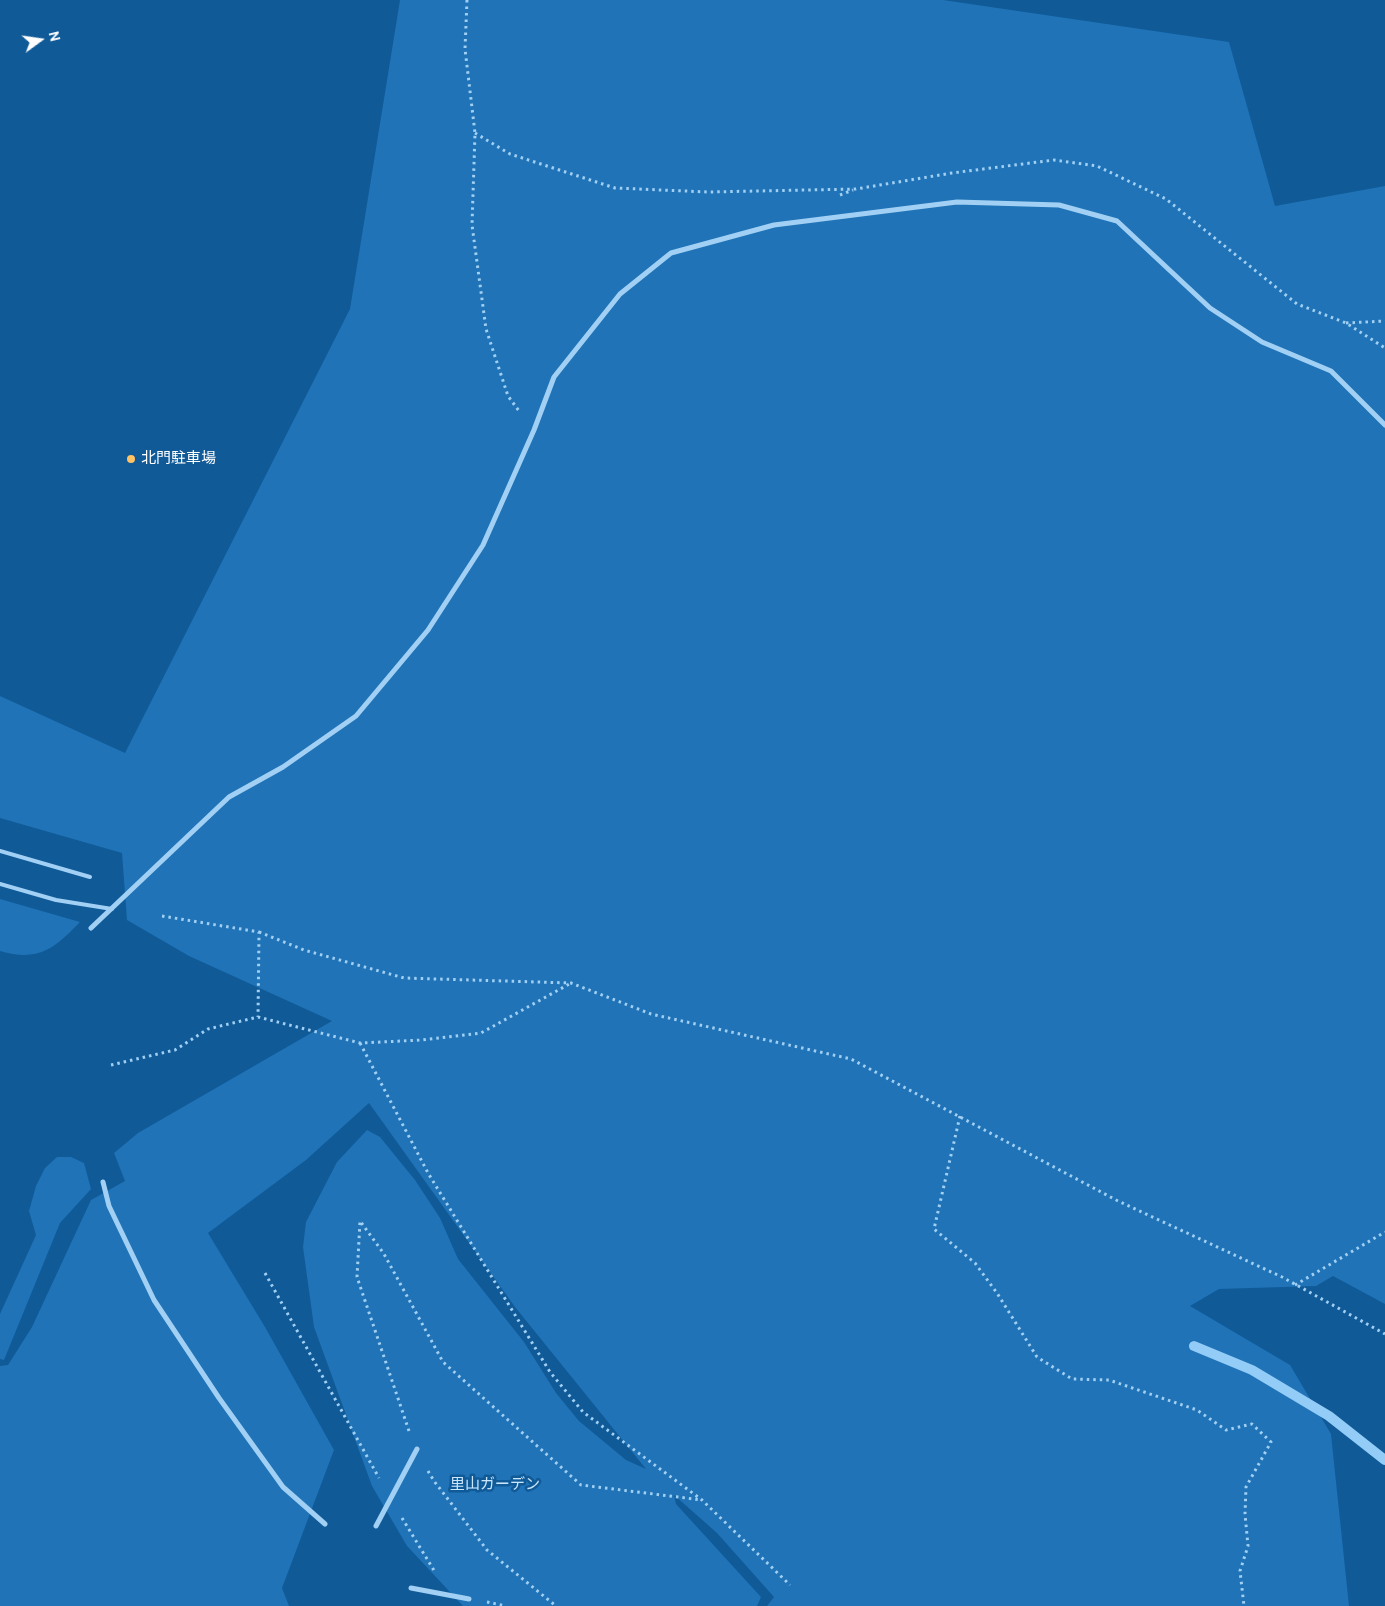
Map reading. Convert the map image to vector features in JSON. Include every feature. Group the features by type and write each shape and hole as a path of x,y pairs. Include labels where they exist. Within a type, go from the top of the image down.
{"street":[{"path":"92,928 230,797 283,767 356,716 428,630 483,544 534,430 554,377 620,294 671,252 774,225 957,202 1060,205 1117,222 1210,308 1262,342 1331,371 1385,424"},
{"path":"103,1182 109,1206 154,1300 218,1398 283,1487 325,1524"},
{"path":"376,1526 417,1449"},
{"path":"411,1588 469,1599"}],"lane":[{"path":"0,851 90,877"},
{"path":"0,884 56,900 112,909"}],"path":[{"path":"467,0 465,49 475,133 472,225 486,329 508,396"},
{"path":"1346,323 1385,321"},
{"path":"162,916 259,932 304,950 404,978 572,983 651,1014 851,1058 1118,1200 1282,1277 1295,1286 1385,1334"},
{"path":"258,1017 259,932"},
{"path":"112,1065 175,1050 208,1029 258,1017 360,1044 422,1040 481,1032 572,983"},
{"path":"360,1044 428,1172 550,1372 584,1412 702,1500 790,1585"},
{"path":"960,1116 934,1229 975,1262 997,1292 1037,1357 1072,1379 1109,1380 1197,1410 1226,1430 1252,1424 1271,1442 1246,1487 1244,1514 1248,1546 1240,1571 1244,1606"},
{"path":"556,1606 487,1550 434,1481 417,1449 393,1386 357,1277 360,1221 384,1254 443,1362 581,1485 702,1500"},
{"path":"1295,1286 1385,1232"},
{"path":"265,1272 382,1483"},
{"path":"402,1518 437,1575"},
{"path":"469,1599 506,1606"}],"green space":[{"name":"里山ガーデン","path":"400,0 943,0 1229,42 1275,206 1385,186 1385,1304 1333,1276 1316,1286 1219,1289 1190,1306 1290,1365 1331,1434 1349,1606 767,1606 774,1597 717,1533 674,1495 676,1504 761,1597 757,1606 463,1606 407,1546 372,1486 314,1327 303,1247 306,1222 337,1162 367,1130 380,1137 415,1180 440,1218 458,1259 524,1342 556,1393 579,1421 626,1460 646,1469 515,1307 369,1103 306,1160 208,1233 265,1327 334,1450 282,1588 289,1606 0,1606 0,1366 8,1365 32,1327 91,1200 125,1181 114,1153 138,1133 332,1021 189,956 127,920 122,853 0,818 0,696 125,753 350,309"},
{"path":"0,899 80,922 62,939 44,951 25,955 0,951"},
{"path":"57,1157 71,1157 84,1163 91,1189 60,1223 4,1360 0,1359 0,1314 36,1235 29,1211 36,1186 45,1168"}],"waterway":[{"path":"1194,1346 1252,1370 1329,1416 1385,1460"}],"place":[{"name":"北門駐車場","path":"131,459"}]}
